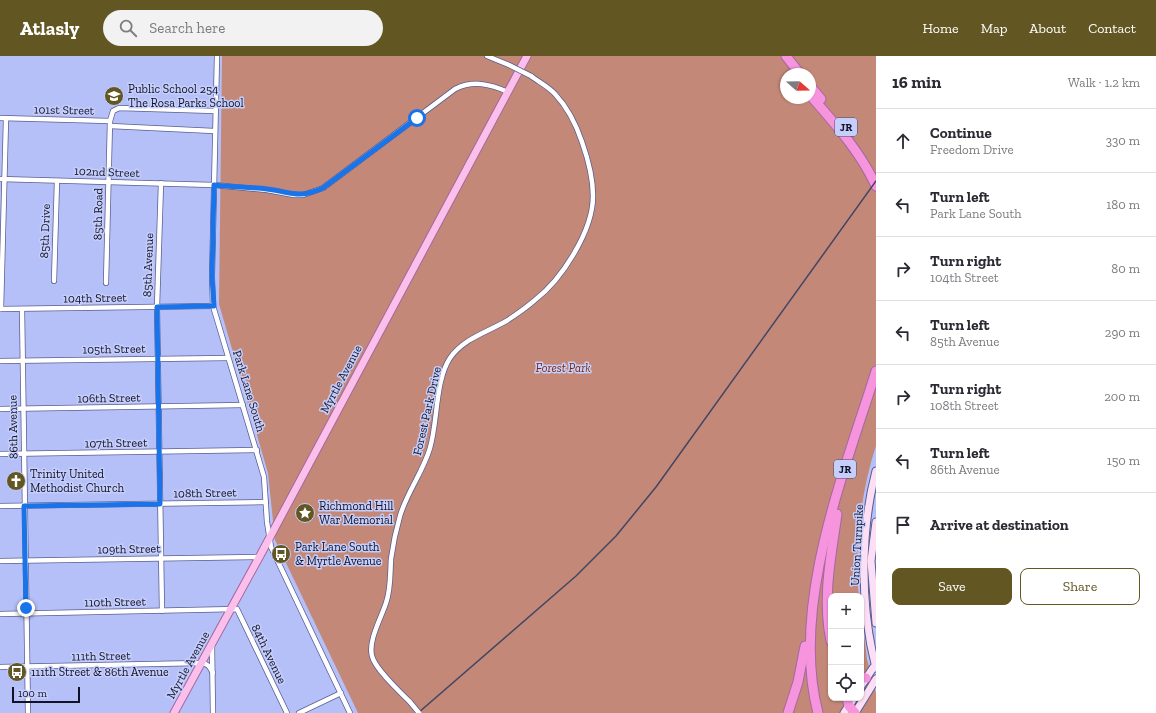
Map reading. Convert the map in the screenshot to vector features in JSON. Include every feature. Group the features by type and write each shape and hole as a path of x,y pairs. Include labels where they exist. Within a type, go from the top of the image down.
{"highway":[{"path":"779,56 788,68"},
{"path":"786,56 795,68"},
{"name":"JR","path":"816,93 854,137 863,149 876,172"},
{"name":"JR","path":"816,102 854,147 876,186"},
{"name":"JR","path":"818,713 810,662 812,617 820,566 834,505 876,371"},
{"name":"JR","path":"824,713 820,698 816,667 816,634 825,572 851,462 876,388"},
{"path":"829,629 826,596 828,570 838,514"},
{"path":"788,713 798,682 804,657 808,628 812,617"}],"main road":[{"name":"Myrtle Avenue","path":"174,713 212,646 527,56"},
{"name":"Union Turnpike","path":"876,471 871,488 866,528 864,576 867,614 876,666"},
{"name":"Union Turnpike","path":"876,522 872,561 876,623"},
{"path":"864,681 876,666"},
{"path":"850,707 876,679"}],"street":[{"name":"Park Lane South","path":"217,56 214,130 212,277 214,306 264,477 267,522 271,548 350,713"},
{"name":"Forest Park Drive","path":"419,713 380,670 372,657 372,641 389,594 393,540 401,513 424,466 430,448 435,427 439,392 444,370 450,358 463,345 520,312 537,299 557,278 570,262 587,228 593,197 588,158 577,128 567,109 554,93 532,76 487,56"},
{"name":"102nd Street","path":"2,179 214,185 303,195 323,188 455,89 461,86 476,83 495,86 508,92"},
{"name":"101st Street","path":"110,124 113,111 119,108 215,111"},
{"name":"101st Street","path":"0,118 214,130"},
{"path":"0,309 2,179 6,119"},
{"name":"85th Road","path":"106,283 110,124"},
{"name":"85th Drive","path":"54,281 57,181"},
{"name":"85th Avenue","path":"161,184 157,307 162,611"},
{"name":"104th Street","path":"0,309 214,306"},
{"name":"86th Avenue","path":"22,309 28,713"},
{"name":"105th Street","path":"0,361 228,358"},
{"name":"106th Street","path":"0,409 243,405"},
{"name":"107th Street","path":"0,454 257,450"},
{"name":"108th Street","path":"0,506 266,502"},
{"name":"109th Street","path":"0,561 259,557"},
{"name":"84th Avenue","path":"230,610 237,609 287,713"},
{"name":"110th Street","path":"0,614 230,610"},
{"path":"212,646 213,713"},
{"path":"202,664 209,666 212,673"},
{"name":"111th Street","path":"0,667 202,664"},
{"path":"299,713 341,693"}],"green space":[{"name":"Forest Park","path":"222,56 876,56 876,446 871,462 860,520 857,560 859,593 828,593 828,701 864,701 864,636 867,659 876,693 876,713 358,713 275,540 268,473 219,304"}],"railway":[{"path":"418,713 576,576 616,536 656,487 876,181"}],"place":[{"name":"Public School 254 The Rosa Parks School","path":"114,96"},
{"name":"Trinity United Methodist Church","path":"16,481"},
{"name":"Richmond Hill War Memorial","path":"305,513"},
{"name":"Park Lane South & Myrtle Avenue","path":"281,554"},
{"name":"111th Street & 86th Avenue","path":"17,672"}],"route":[{"path":"26,608 24,506 160,504 157,307 214,306 212,277 214,185 267,190 294,195 303,195 315,192 323,188 417,118"}]}
